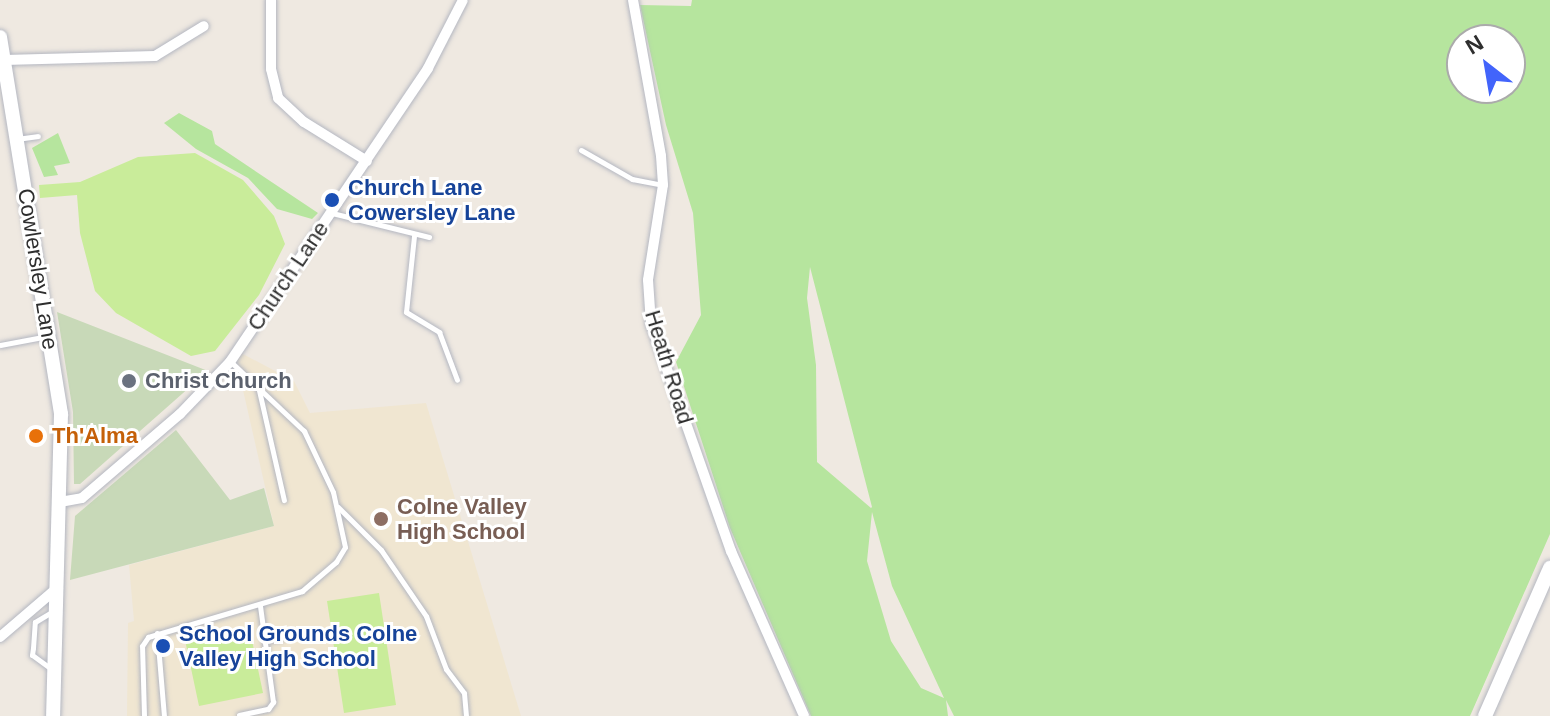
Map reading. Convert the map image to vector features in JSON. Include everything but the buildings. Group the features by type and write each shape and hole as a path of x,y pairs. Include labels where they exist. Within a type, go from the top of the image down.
{"street":[{"path":"271,0 271,69 278,98 304,122 367,161"},
{"name":"Church Lane","path":"60,502 82,498 180,414 230,362 428,68 463,0"},
{"name":"Heath Road","path":"633,0 663,185 648,280 651,324 731,551 804,716"},
{"path":"4,60 155,56 204,26"},
{"name":"Cowlersley Lane","path":"0,37 61,414 53,716"},
{"path":"1485,716 1550,568"},
{"path":"0,637 56,587"}],"lane":[{"path":"16,139 38,136"},
{"path":"581,150 632,179 663,185"},
{"path":"332,213 414,236 429,237"},
{"path":"414,236 406,312 439,332 457,380"},
{"path":"0,345 49,336"},
{"path":"144,716 142,646 157,633 260,606 302,591 336,562 345,536 337,507 304,431 230,362"},
{"path":"258,385 284,500"},
{"path":"337,507 381,550 426,616 446,669 464,693 466,716"},
{"path":"239,715 268,709 273,702 260,606"},
{"path":"54,671 32,655 35,622 55,609"},
{"path":"157,633 164,716"},
{"path":"265,640 281,638"}],"shaded area":[{"name":"Colne Valley High School","path":"241,353 294,381 310,413 426,403 521,716 127,716 128,623 134,621 129,565 274,526 240,377 227,371"}],"green space":[{"path":"692,0 1550,0 1550,534 1470,716 954,716 946,700 948,716 811,716 730,528 676,362 701,315 693,213 666,125 640,5 691,6","holes":["810,267 872,507 871,508 817,462 816,365 807,298","872,512 892,586 944,698 921,688 891,641 867,561"]},
{"path":"179,113 212,131 215,144 318,213 312,219 277,209 248,178 196,149 164,123"},
{"path":"58,133 70,163 54,166 58,175 44,177 32,148"},
{"path":"195,153 243,180 274,216 285,244 259,295 215,351 191,356 116,313 95,291 80,233 77,195 40,198 39,185 80,182 138,157"},
{"path":"57,312 208,371 80,484 74,484 73,412"},
{"path":"176,430 230,500 264,488 274,526 70,580 75,516"},
{"path":"379,593 396,705 344,713 327,601"},
{"path":"249,626 263,693 199,706 185,640"}],"place":[{"name":"Church Lane Cowersley Lane","path":"332,200"},
{"name":"Christ Church","path":"129,381"},
{"name":"Th'Alma","path":"36,436"},
{"name":"Colne Valley High School","path":"381,519"},
{"name":"School Grounds Colne Valley High School","path":"163,646"}]}
